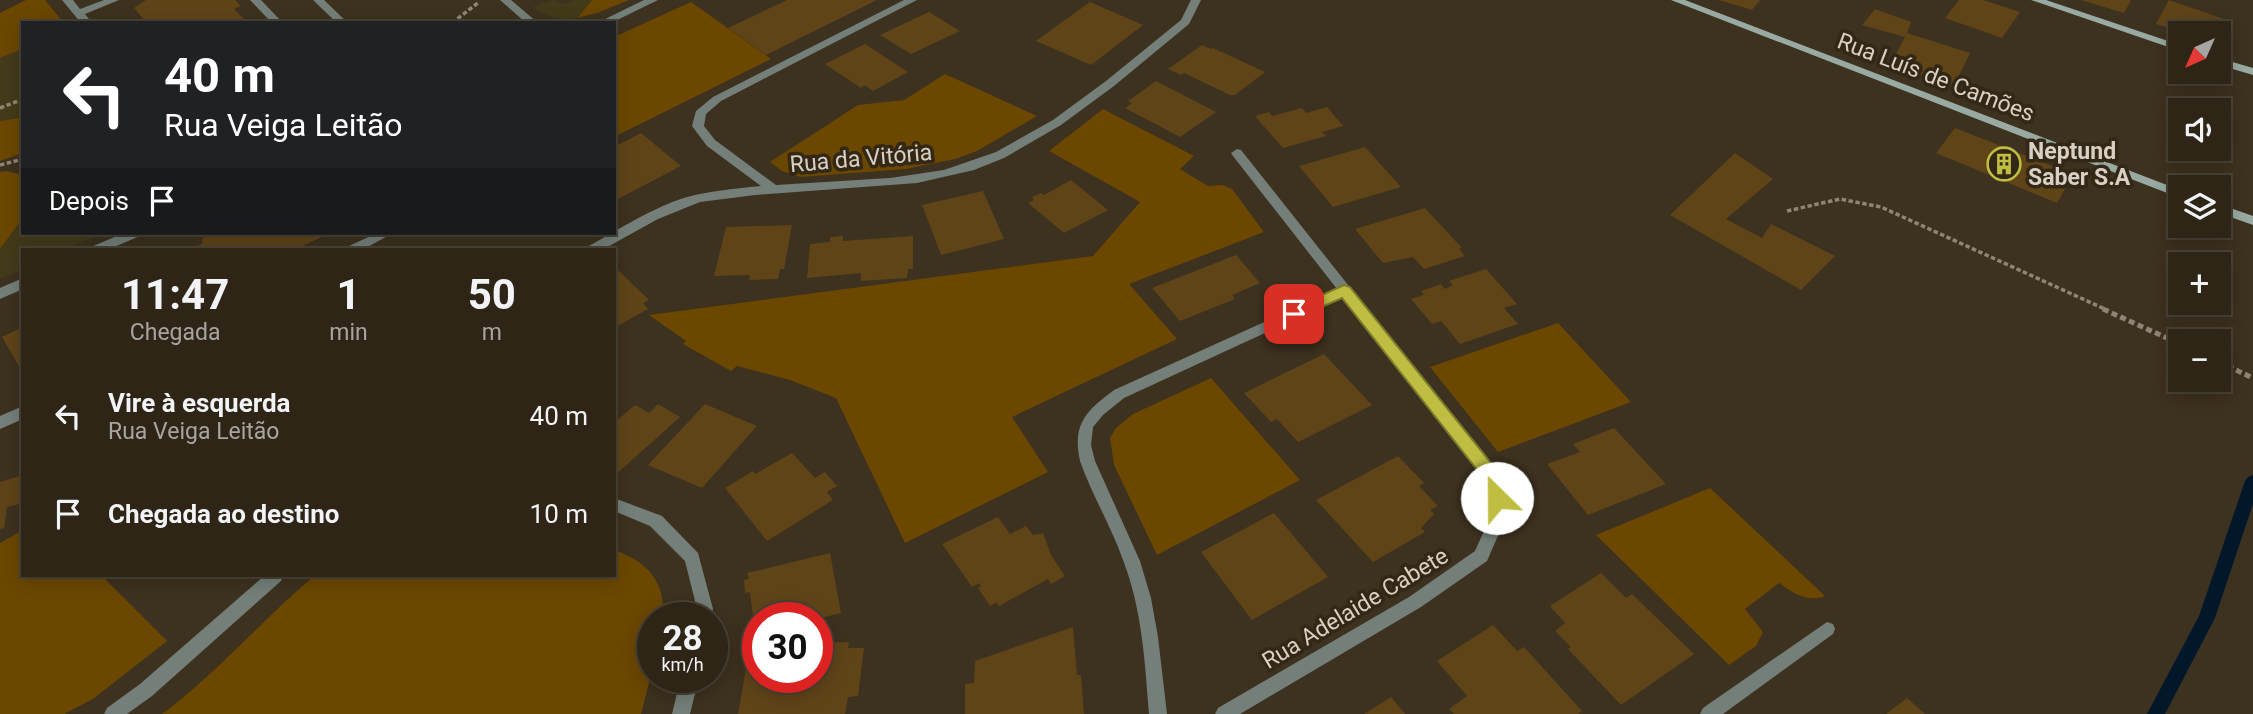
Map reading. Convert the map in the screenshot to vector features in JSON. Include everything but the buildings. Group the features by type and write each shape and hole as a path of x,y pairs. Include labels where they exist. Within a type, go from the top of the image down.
{"street":[{"path":"67,0 85,21"},
{"path":"78,13 114,0"},
{"path":"255,0 276,21"},
{"path":"318,0 340,21"},
{"path":"505,0 531,21"},
{"path":"606,21 653,0"},
{"path":"773,189 711,143 698,126 700,113 717,99 912,0"},
{"name":"Rua da Vitória","path":"596,248 667,209 691,200 773,189 876,184 929,178 971,167 1040,134 1185,22 1196,0"},
{"name":"Rua Luís de Camões","path":"1676,0 2168,189"},
{"path":"2036,0 2168,44"},
{"path":"2231,65 2253,72"},
{"name":"Rua Adelaide Cabete","path":"1224,714 1452,578 1481,556 1492,531 1497,498 1485,468 1237,153"},
{"path":"2231,213 2253,221"},
{"path":"101,248 130,235"},
{"path":"356,248 383,235"},
{"path":"0,295 21,284"},
{"path":"1158,714 1148,619 1133,563 1083,452 1084,431 1094,415 1119,394 1344,291"},
{"path":"0,423 21,413"},
{"path":"616,505 656,521 692,558 703,602"},
{"path":"113,714 146,691 274,577"},
{"path":"1709,714 1826,629"},
{"path":"681,714 686,693"}],"path":[{"path":"455,21 482,0"},
{"path":"0,108 21,100"},
{"path":"0,165 21,160"},
{"path":"1787,211 1840,199 1881,207 2168,339"},
{"path":"2231,368 2253,378"}],"shaded area":[{"path":"26,0 45,0 62,21 21,21 21,50 0,58 0,13"},
{"path":"592,0 629,0 577,18"},
{"path":"691,2 771,59 616,136 616,36"},
{"path":"945,74 1037,116 977,151 955,159 906,169 800,177 782,171 770,162 858,105 904,100"},
{"path":"1103,109 1194,156 1180,169 1208,186 1223,185 1232,189 1264,232 1129,284 1177,339 1012,417 1048,472 905,543 836,398 790,380 737,366 731,371 683,344 686,341 649,315 1093,256 1140,202 1049,151"},
{"path":"21,117 21,154 0,161 0,121"},
{"path":"0,172 21,175 21,221 0,249"},
{"path":"1558,323 1631,402 1498,452 1430,367"},
{"path":"1211,378 1300,480 1157,555 1114,465 1110,438 1116,428 1133,414"},
{"path":"1710,488 1825,596 1806,598 1779,583 1745,609 1763,632 1756,646 1729,665 1596,535"},
{"path":"21,531 21,577 103,577 167,641 93,699 64,714 0,714 0,543"},
{"path":"616,551 645,567 658,584 662,602 637,602 637,693 646,693 641,714 162,714 202,681 313,577 616,577"}],"sand":[{"path":"554,0 564,4 574,0 592,0 577,18 554,17 533,7"},
{"path":"21,50 21,117 0,121 0,58"},
{"path":"21,221 21,235 99,235 69,248 21,248 21,270 0,279 0,249"}],"waterway":[{"path":"2156,714 2207,618 2253,481"}],"place":[{"name":"Neptund Saber S.A","path":"2004,164"}],"route":[{"path":"1294,314 1344,291 1485,468 1497,498"}]}
